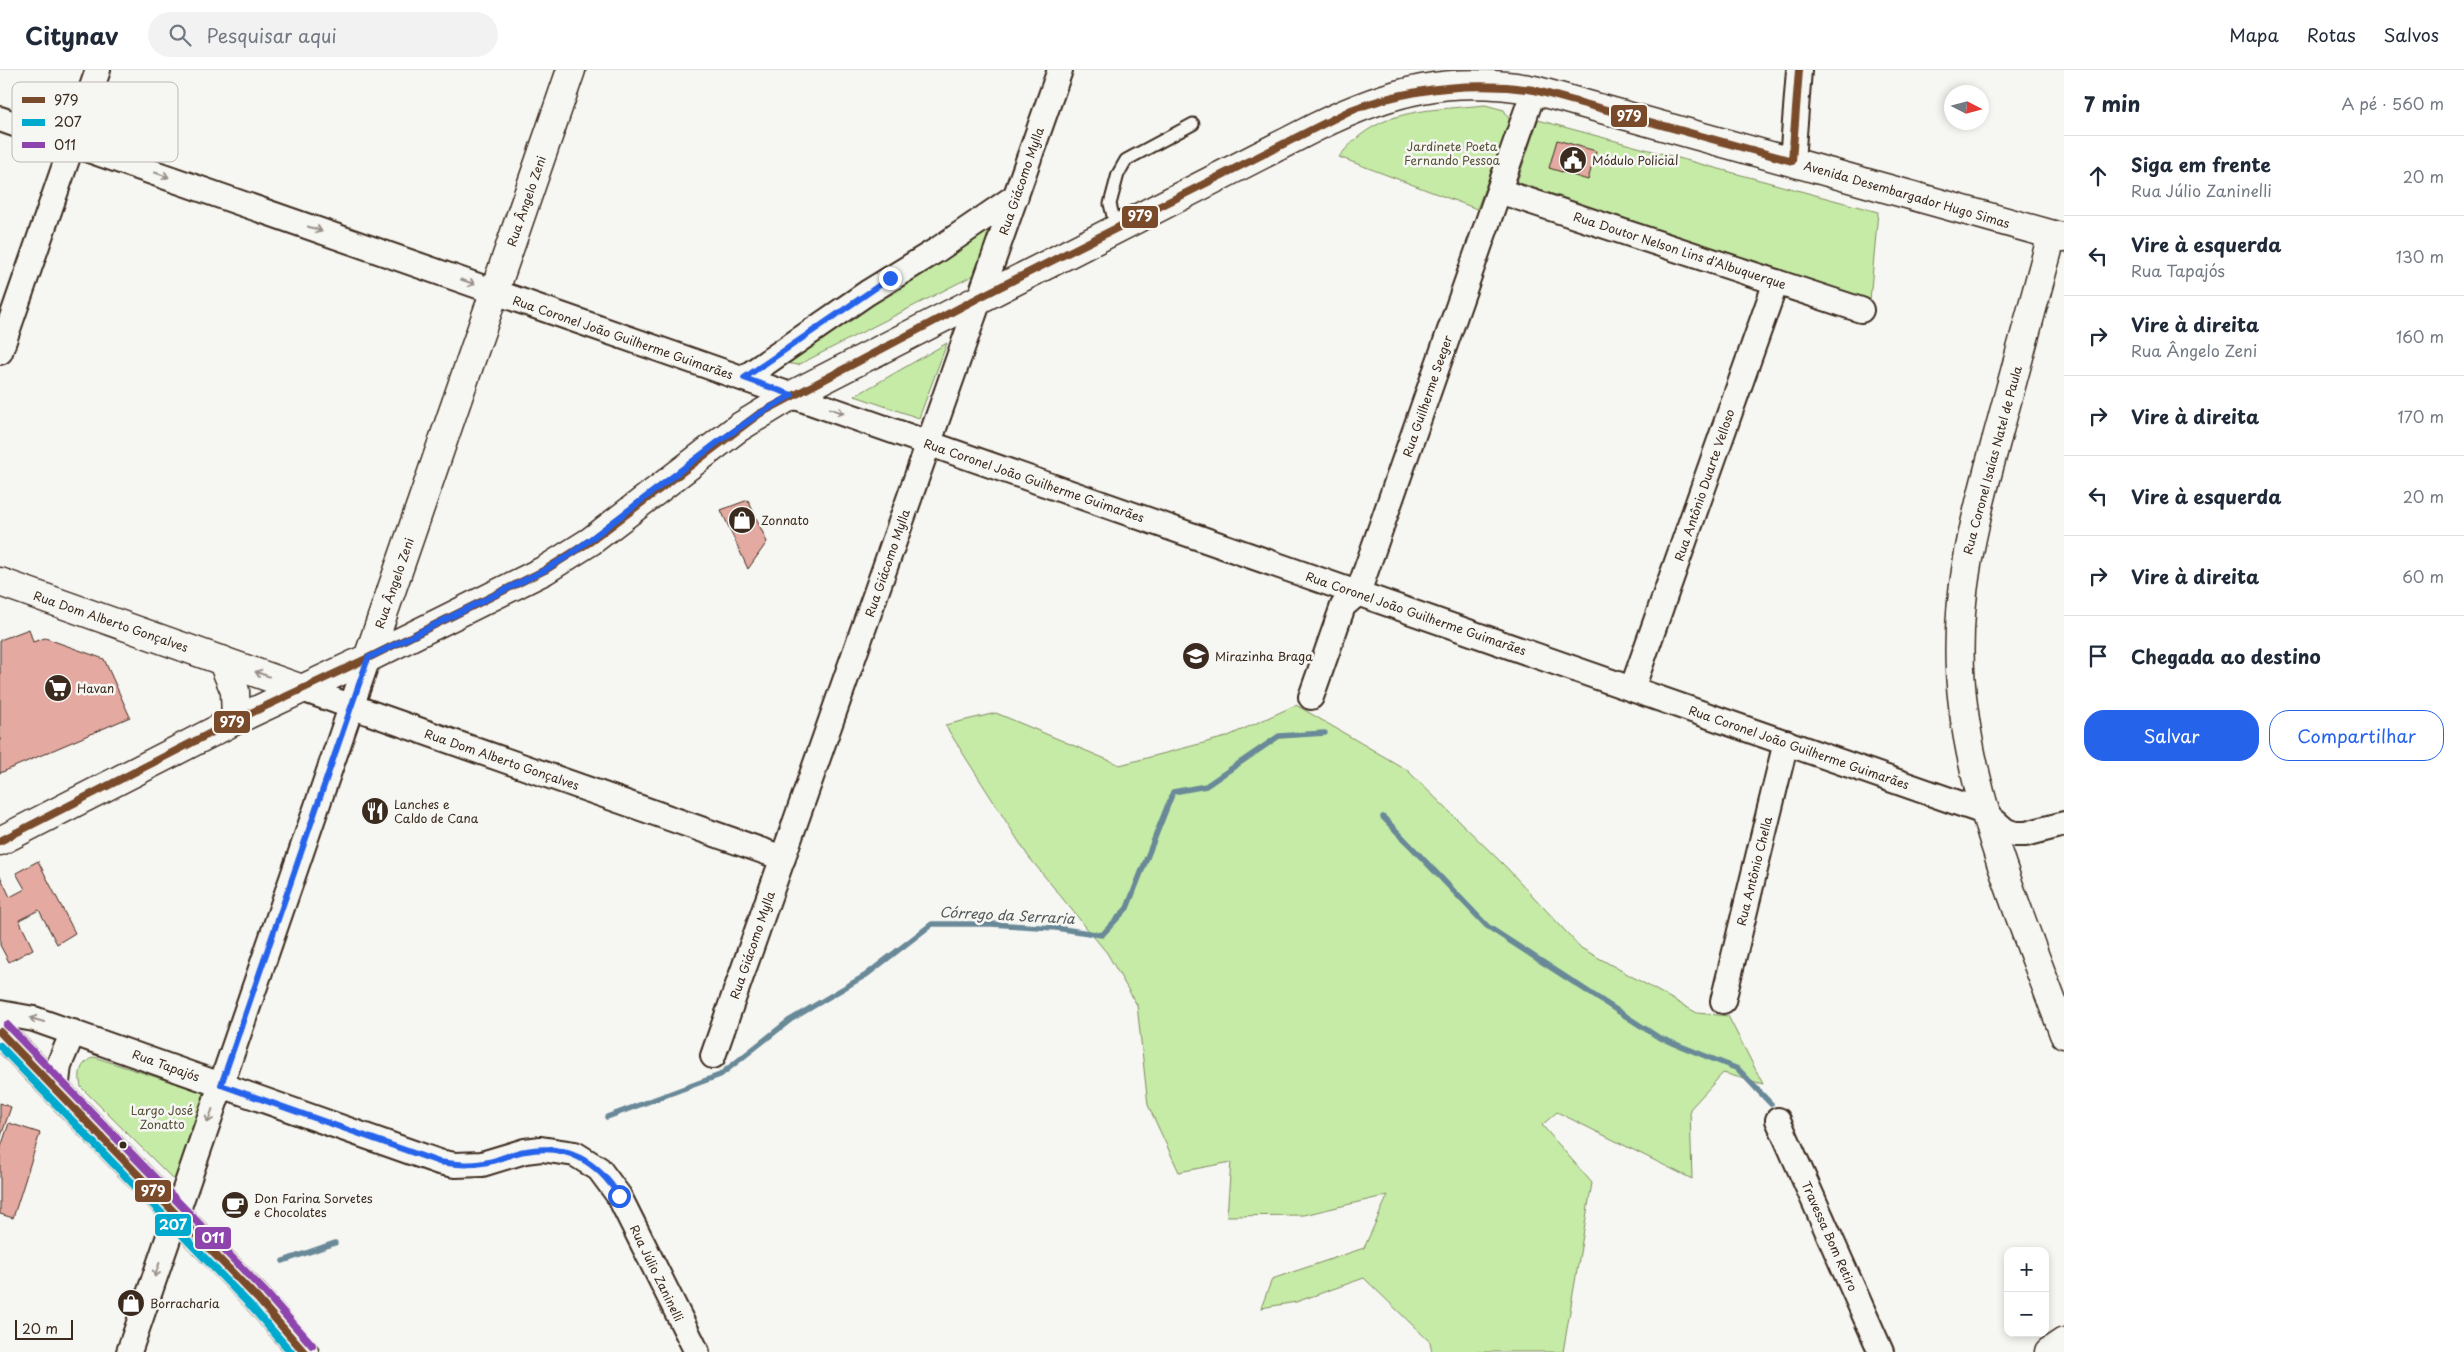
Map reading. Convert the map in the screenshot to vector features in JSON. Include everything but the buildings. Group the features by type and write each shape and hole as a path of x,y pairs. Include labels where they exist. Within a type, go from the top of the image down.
{"main road":[{"name":"Rua Ângelo Zeni","path":"368,658 571,70"},
{"name":"Avenida Desembargador Hugo Simas","path":"0,841 236,720 368,658 545,570 571,554 718,442 759,414 792,395 1116,228 1325,123 1379,98 1457,85 1487,84 1534,90 2058,236"},
{"name":"Rua Coronel Isaías Natel de Paula","path":"2058,236 1974,520 1961,596 1960,662 1963,705 1984,812 2064,1034"},
{"name":"Rua Dom Alberto Gonçalves","path":"0,582 302,689"},
{"path":"222,660 235,692 236,720"},
{"path":"0,1032 258,1299 304,1352"}],"street":[{"path":"94,82 98,70"},
{"name":"Rua Giácomo Mylla","path":"713,1056 1060,70"},
{"path":"1792,162 1799,70"},
{"name":"Rua Guilherme Seeger","path":"1311,697 1343,606 1358,593 1534,90"},
{"name":"Rua Coronel João Guilherme Guimarães","path":"0,119 12,123"},
{"path":"0,352 66,162"},
{"name":"Rua Coronel João Guilherme Guimarães","path":"123,162 1984,812 2006,831 2015,834 2026,834 2064,824"},
{"name":"Rua Doutor Nelson Lins d'Albuquerque","path":"1499,191 1861,310"},
{"path":"744,378 867,293 938,250 1016,196"},
{"name":"Rua Antônio Duarte Velloso","path":"1632,689 1776,282"},
{"name":"Rua Ângelo Zeni","path":"129,1352 368,658"},
{"name":"Rua Dom Alberto Gonçalves","path":"302,689 783,858"},
{"name":"Rua Antônio Chella","path":"1723,1000 1786,742"},
{"name":"Rua Tapajós","path":"0,1013 34,1019 73,1032 439,1162 455,1165 482,1164 525,1151 541,1149 574,1154"},
{"path":"56,1091 59,1065 73,1032"},
{"name":"Travessa Bom Retiro","path":"1778,1120 1881,1352"},
{"name":"Rua Júlio Zaninelli","path":"574,1154 599,1169 619,1196 697,1352"}],"lane":[{"path":"1116,228 1110,204 1118,174 1126,160 1193,124"}],"green space":[{"name":"Jardinete Poeta Fernando Pessoa","path":"1485,105 1504,110 1509,119 1477,209 1339,157 1354,141 1370,129 1387,120 1405,114 1424,111"},
{"path":"1538,120 1878,212 1870,300 1517,182"},
{"path":"997,219 978,273 798,365 779,362"},
{"path":"947,343 919,418 855,396"},
{"path":"1296,705 1407,770 1507,868 1581,948 1697,1013 1728,1016 1763,1084 1723,1073 1690,1109 1692,1179 1557,1112 1542,1125 1592,1183 1563,1352 1432,1352 1430,1342 1364,1278 1296,1302 1261,1308 1272,1279 1364,1248 1388,1195 1304,1215 1227,1216 1231,1162 1179,1172 1148,1105 1137,1005 1107,953 1028,856 945,725 996,713 1120,765 1226,737"},
{"name":"Largo José Zonatto","path":"94,1057 208,1094 177,1183 81,1087 81,1069 89,1059"}],"waterway":[{"name":"Córrego da Serraria","path":"607,1117 720,1075 790,1020 866,975 932,924 991,924 1056,928 1102,935 1127,908 1173,792 1206,786 1279,736 1325,733"},
{"path":"1383,817 1487,926 1658,1037 1738,1069 1771,1104"},
{"name":"Córrego da Serraria","path":"283,1261 335,1243"}],"transit line":[{"name":"979","path":"0,841 236,720 368,658 545,570 591,541 759,414 980,297 1351,110 1396,96 1441,88 1510,87 1534,90 1792,161 1799,70"},
{"name":"011","path":"7,1025 265,1292 312,1345"},
{"name":"979","path":"0,1032 258,1299 304,1352"},
{"name":"207","path":"0,1046 251,1306 291,1352"}],"place":[{"name":"Módulo Policial","path":"1573,160"},
{"name":"Zonnato","path":"742,520"},
{"name":"Mirazinha Braga","path":"1196,656"},
{"name":"Havan","path":"58,688"},
{"name":"Lanches e Caldo de Cana","path":"375,811"},
{"name":"Don Farina Sorvetes e Chocolates","path":"235,1205"},
{"name":"Borracharia","path":"131,1303"}],"route":[{"path":"619,1196 610,1181 599,1169 574,1154 541,1149 525,1151 482,1164 455,1165 439,1162 221,1085 368,658 545,570 571,554 591,541 718,442 759,414 792,395 744,378 890,278"}]}
